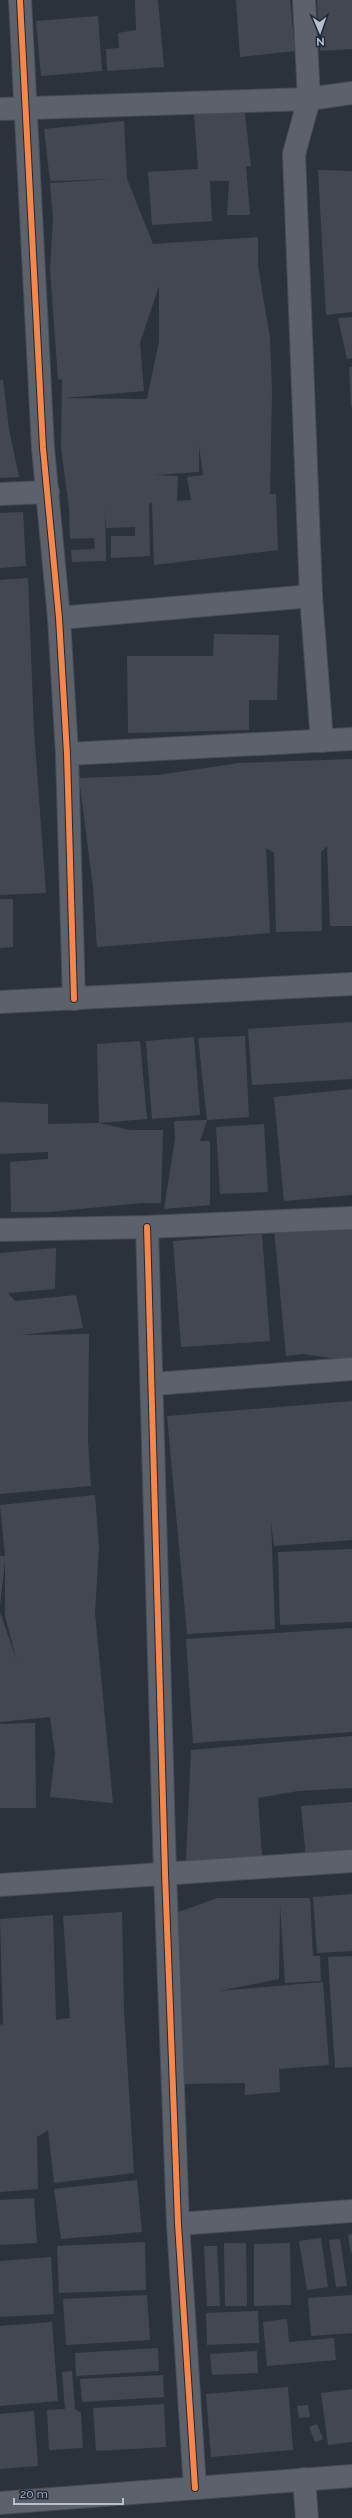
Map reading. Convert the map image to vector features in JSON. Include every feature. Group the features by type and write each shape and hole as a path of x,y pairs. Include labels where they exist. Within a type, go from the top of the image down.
{"street":[{"path":"20,0 43,410 43,448 59,618 67,754 74,999"},
{"path":"304,0 309,99 294,154 311,596 322,741"},
{"path":"0,109 309,99 352,93"},
{"path":"0,494 48,492"},
{"path":"59,618 311,596"},
{"path":"67,754 352,739"},
{"path":"0,1002 352,984"},
{"path":"0,1230 147,1227 352,1218"},
{"path":"147,1227 153,1384 165,1873 178,2224 195,2488"},
{"path":"153,1384 352,1369"},
{"path":"0,1885 352,1861"},
{"path":"178,2224 352,2211"},
{"path":"0,2503 352,2476"},
{"path":"304,2480 307,2518"}],"building":[{"path":"135,0 158,0 164,67 107,71 106,49 119,48 118,33 136,30"},
{"path":"236,0 290,0 295,51 240,57"},
{"path":"317,0 352,0 352,49 320,51"},
{"path":"98,16 102,71 41,76 36,21"},
{"path":"244,106 251,166 246,166 250,215 227,215 229,181 210,181 212,221 152,225 148,172 198,169 194,113"},
{"path":"124,121 127,179 153,244 258,237 258,266 270,338 272,391 270,494 276,494 278,550 154,565 152,503 149,504 150,556 111,558 111,536 135,536 135,527 106,528 105,505 106,561 72,562 71,550 95,549 94,538 70,539 69,508 61,448 62,379 58,380 50,269 53,220 50,183 112,179 50,181 44,129","holes":["159,286 159,341 147,399 64,398 144,391 140,343","199,446 203,475 187,477 191,500 177,501 178,476 155,475 199,472"]},
{"path":"318,170 352,171 352,312 326,315"},
{"path":"352,317 352,358 347,359 338,318"},
{"path":"349,367 352,367 352,407 351,407"},
{"path":"0,380 3,380 9,429 19,477 0,478"},
{"path":"23,512 26,566 0,568 0,513"},
{"path":"28,578 34,731 46,893 0,895 0,580"},
{"path":"214,634 279,635 277,700 249,700 249,730 128,733 127,656 213,656"},
{"path":"352,759 352,926 330,926 327,846 321,852 322,931 276,932 274,853 266,848 270,933 97,947 93,887 79,778 158,775 239,763"},
{"path":"0,899 13,899 13,947 0,948"},
{"path":"352,1022 352,1079 252,1085 248,1029"},
{"path":"245,1036 249,1117 207,1120 198,1038"},
{"path":"194,1037 200,1115 152,1119 146,1041"},
{"path":"140,1041 147,1119 99,1123 97,1044"},
{"path":"352,1089 352,1195 284,1201 274,1097"},
{"path":"0,1102 48,1104 48,1124 99,1123 130,1130 163,1130 161,1203 142,1203 49,1212 11,1212 10,1162 48,1159 48,1152 0,1154"},
{"path":"207,1120 200,1141 210,1141 210,1205 164,1209 175,1139 174,1121"},
{"path":"264,1124 268,1192 220,1194 216,1127"},
{"path":"352,1220 352,1358 337,1359 303,1354 286,1356 274,1228"},
{"path":"262,1234 270,1341 181,1347 173,1241"},
{"path":"56,1248 55,1289 8,1293 15,1301 76,1295 83,1328 21,1335 89,1334 88,1441 91,1486 0,1494 0,1253"},
{"path":"352,1401 352,1540 274,1546 271,1522 275,1629 187,1634 167,1416"},
{"path":"95,1495 99,1547 95,1613 113,1803 50,1797 55,1754 50,1717 0,1722 0,1612 17,1661 5,1616 5,1560 0,1607 0,1556 5,1556 0,1505"},
{"path":"352,1549 352,1622 280,1625 278,1552"},
{"path":"352,1628 352,1732 193,1743 186,1639"},
{"path":"35,1723 36,1808 0,1808 0,1724"},
{"path":"352,1736 352,1788 298,1791 258,1798 262,1857 186,1861 191,1750"},
{"path":"352,1802 352,1854 306,1858 301,1806"},
{"path":"352,1894 352,1951 317,1953 313,1897"},
{"path":"217,1898 310,1898 313,1956 320,1956 321,1981 285,1983 280,1904 279,1979 219,1991 323,1982 329,2065 279,2069 280,2092 245,2095 245,2083 182,2084 173,1914"},
{"path":"122,1912 124,2011 134,2173 54,2183 48,2130 37,2137 38,2189 0,2192 0,2024 3,2025 0,1919 53,1915 56,2020 70,2018 63,1916"},
{"path":"352,1956 352,2067 335,2068 328,1957"},
{"path":"137,2180 142,2232 61,2239 54,2189"},
{"path":"34,2198 37,2243 0,2245 0,2200"},
{"path":"352,2234 352,2253 351,2253 348,2235"},
{"path":"321,2238 328,2287 307,2290 299,2241"},
{"path":"340,2239 347,2286 336,2287 329,2240"},
{"path":"145,2242 146,2290 59,2293 57,2246"},
{"path":"224,2243 246,2243 247,2306 225,2306"},
{"path":"290,2243 291,2305 254,2306 254,2244"},
{"path":"204,2246 217,2246 220,2306 207,2306"},
{"path":"51,2257 54,2314 0,2317 0,2261"},
{"path":"147,2295 150,2340 66,2345 63,2299"},
{"path":"352,2295 352,2333 311,2336 308,2298"},
{"path":"258,2311 259,2343 207,2345 206,2313"},
{"path":"287,2319 289,2342 334,2338 336,2360 267,2366 263,2322"},
{"path":"52,2322 58,2401 0,2406 0,2326"},
{"path":"158,2348 159,2371 76,2376 75,2353"},
{"path":"257,2351 258,2373 212,2375 210,2354"},
{"path":"72,2371 75,2409 81,2413 83,2448 49,2450 47,2410 65,2409 62,2372"},
{"path":"163,2375 164,2397 82,2402 80,2379"},
{"path":"288,2387 293,2450 211,2457 206,2394"},
{"path":"352,2389 352,2442 328,2445 321,2393"},
{"path":"164,2404 166,2447 96,2451 93,2408"},
{"path":"308,2405 310,2417 299,2418 297,2406"},
{"path":"34,2411 38,2466 0,2469 0,2414"},
{"path":"317,2424 323,2439 315,2442 309,2427"}],"cycle path":[{"path":"20,0 43,448 59,618 67,754 74,999"},
{"path":"147,1227 165,1873 178,2224 195,2488"}]}
